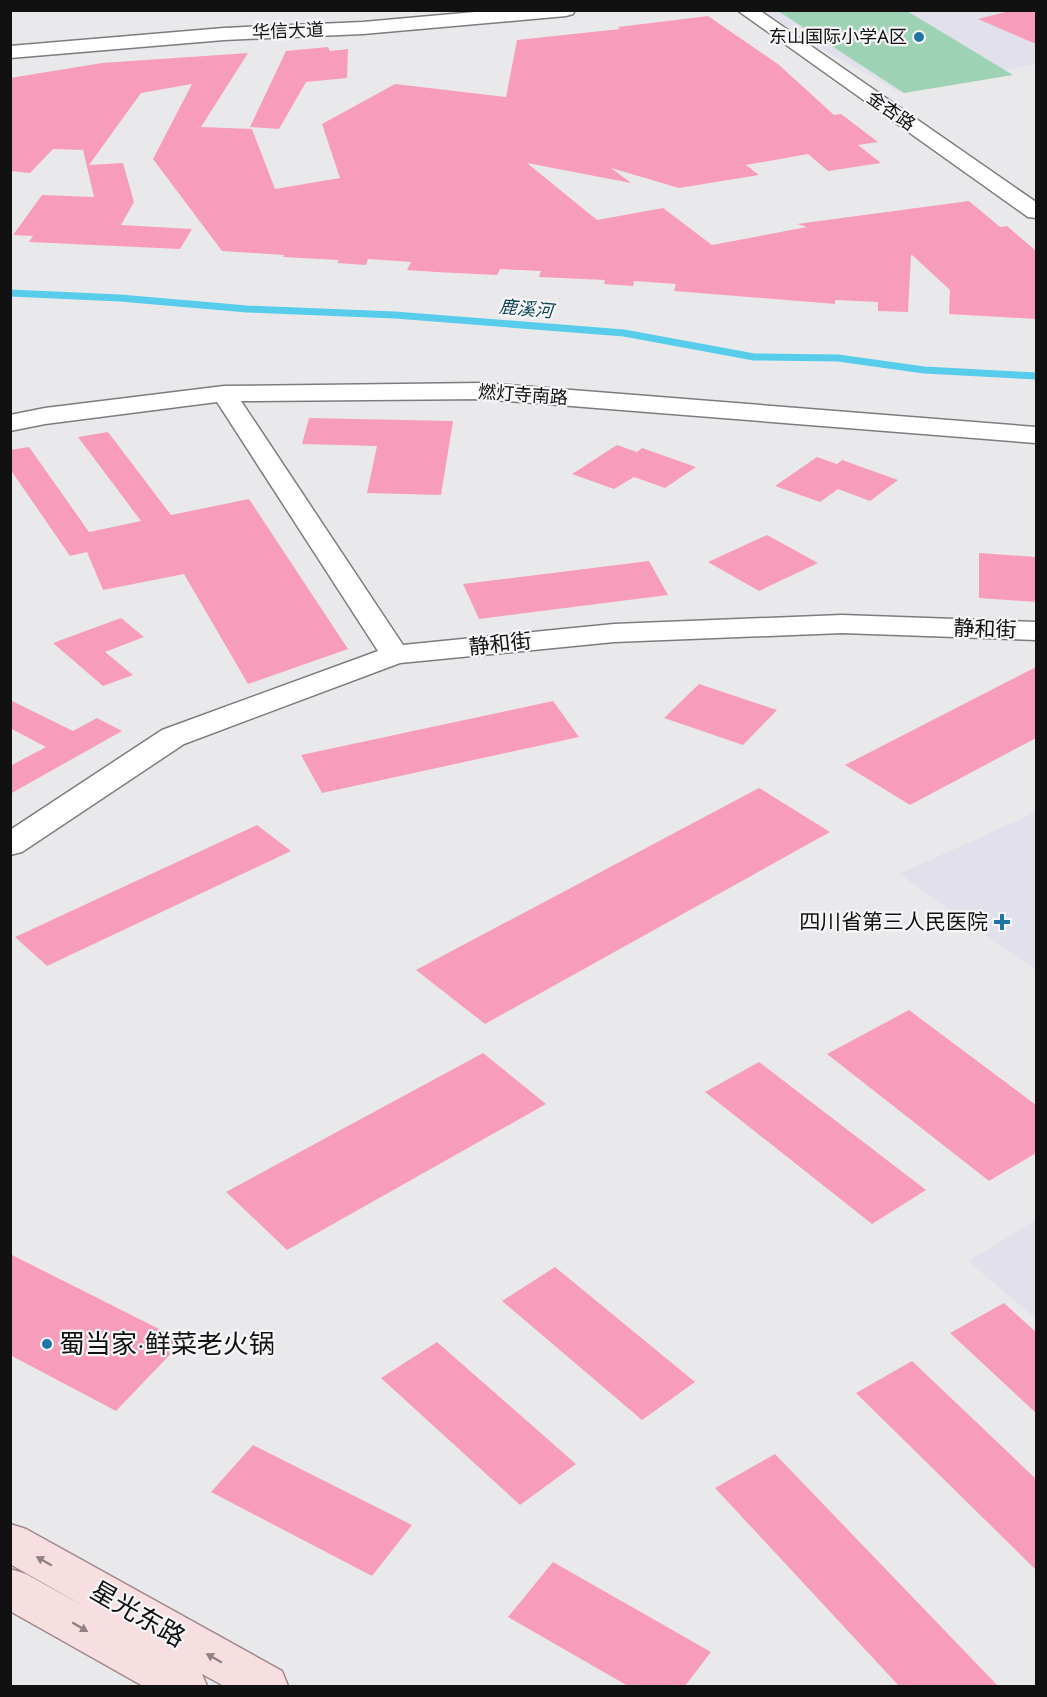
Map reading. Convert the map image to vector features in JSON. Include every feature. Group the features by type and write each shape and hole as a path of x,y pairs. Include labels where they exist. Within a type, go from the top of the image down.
{"main road":[{"name":"星光东路","path":"10,1542 265,1686"},
{"name":"星光东路","path":"10,1588 184,1686"}],"street":[{"name":"华信大道","path":"10,52 224,34 363,28 566,10"},
{"name":"金杏路","path":"746,10 1036,212"},
{"name":"燃灯寺南路","path":"10,423 45,416 224,394 483,391 1036,435"},
{"path":"224,394 395,655"},
{"name":"静和街","path":"14,839 173,737 395,655 614,633 806,625 842,624 1036,631"}],"shaded area":[{"name":"东山国际小学A区","path":"754,11 1036,11 1036,64 899,92"},
{"name":"四川省第三人民医院","path":"1036,812 1036,970 899,874"},
{"path":"1036,1220 1036,1319 968,1261"}],"green space":[{"name":"东山国际小学A区","path":"778,11 907,11 1013,75 904,93"}],"building":[{"path":"1013,10 1036,10 1036,44 978,19"},
{"path":"708,16 778,64 834,115 841,114 878,142 858,145 881,163 828,171 808,154 746,165 759,175 679,188 611,168 631,183 527,163 597,220 663,208 712,245 807,227 797,224 969,201 1000,227 1007,226 1036,251 1036,319 949,314 950,290 911,254 908,312 878,311 878,302 835,300 835,304 674,291 676,284 634,281 633,286 604,284 605,280 539,277 541,271 500,269 497,275 436,272 407,270 411,262 368,259 366,265 337,263 339,260 222,251 153,159 192,84 141,93 89,165 123,163 134,202 121,225 192,229 180,249 29,242 33,236 13,235 42,195 94,197 83,150 53,149 30,173 10,171 10,78 102,63 248,53 201,127 252,129 275,189 340,178 322,124 395,84 506,97 517,40 620,29 618,27"},
{"path":"328,47 330,51 348,49 347,78 306,82 279,129 250,127 286,51"},
{"path":"309,418 453,421 441,495 367,493 377,446 302,444"},
{"path":"108,432 171,515 249,499 348,649 248,684 184,574 103,590 87,552 70,556 10,469 10,450 29,447 89,532 141,521 78,437"},
{"path":"617,445 637,452 642,448 696,467 665,488 634,477 614,489 572,474"},
{"path":"817,457 837,464 842,460 898,480 870,501 838,489 820,502 775,486"},
{"path":"767,535 818,563 759,591 708,562"},
{"path":"979,553 1036,557 1036,602 979,598"},
{"path":"649,561 668,595 479,619 463,584"},
{"path":"121,618 144,637 105,652 133,675 103,686 53,643"},
{"path":"1036,667 1036,738 910,805 845,765"},
{"path":"699,684 777,710 743,745 664,718"},
{"path":"10,700 73,731 97,718 122,731 10,794 10,766 46,747 10,728"},
{"path":"553,701 579,737 322,793 301,755"},
{"path":"759,788 830,832 485,1024 416,970"},
{"path":"257,825 291,851 47,966 15,937"},
{"path":"909,1010 1036,1105 1036,1153 989,1181 827,1054"},
{"path":"483,1053 546,1104 287,1250 226,1192"},
{"path":"759,1062 926,1190 872,1224 705,1092"},
{"path":"10,1254 183,1341 116,1411 10,1355"},
{"path":"555,1267 695,1382 642,1420 502,1301"},
{"path":"1004,1303 1036,1332 1036,1413 950,1333"},
{"path":"437,1342 576,1464 520,1505 381,1378"},
{"path":"912,1361 1036,1479 1036,1570 856,1393"},
{"path":"253,1445 412,1525 372,1576 211,1492"},
{"path":"775,1454 998,1686 899,1686 715,1488"},
{"path":"553,1562 711,1652 685,1686 628,1686 508,1617"}],"waterway":[{"name":"鹿溪河","path":"10,293 120,298 247,309 395,315 624,333 754,357 838,358 924,370 1036,376"}],"place":[{"name":"东山国际小学A区","path":"919,37"},
{"name":"四川省第三人民医院","path":"1002,922"},
{"name":"蜀当家·鲜菜老火锅","path":"47,1344"}]}
